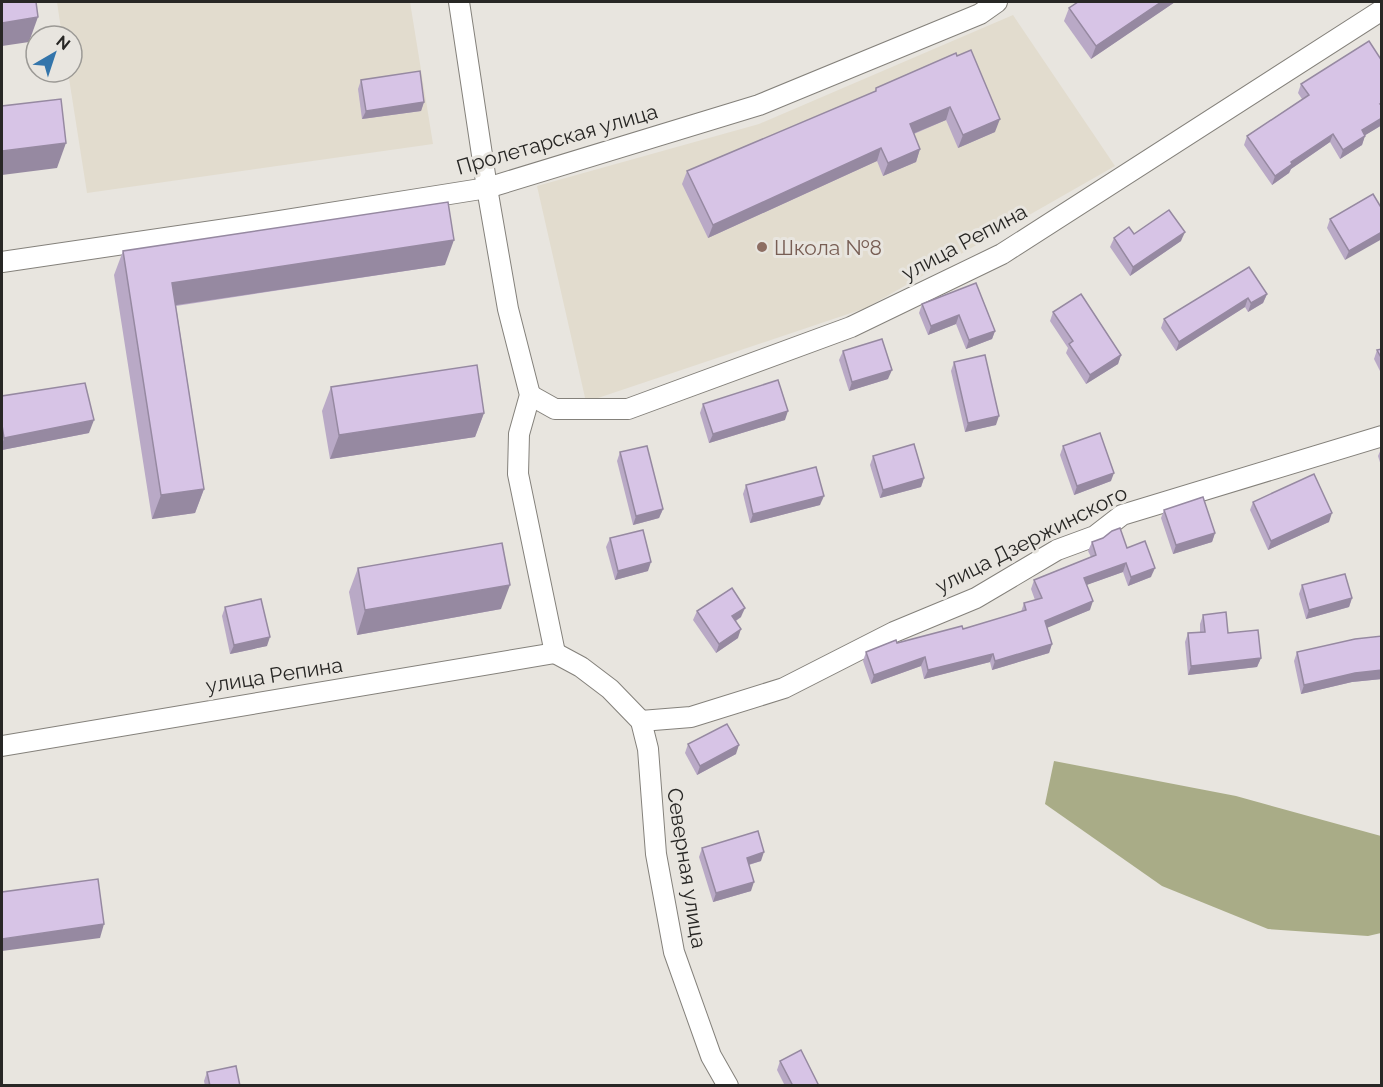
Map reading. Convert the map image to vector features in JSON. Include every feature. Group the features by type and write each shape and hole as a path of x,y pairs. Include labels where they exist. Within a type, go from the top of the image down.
{"street":[{"path":"459,2 508,309 530,395 519,434 518,474 555,653 580,667 610,689 641,721"},
{"name":"Пролетарская улица","path":"2,262 487,188 759,105 980,14 997,2"},
{"path":"1376,2 1382,9"},
{"name":"улица Репина","path":"530,395 555,409 628,409 851,327 1002,254 1382,9"},
{"name":"улица Дзержинского","path":"641,721 691,717 784,688 894,632 976,598 1058,550 1095,536 1122,514 1382,436"},
{"name":"улица Репина","path":"2,746 555,653"},
{"name":"Северная улица","path":"641,721 648,748 656,854 674,952 711,1056 728,1086"}],"shaded area":[{"path":"57,2 410,2 433,144 87,193 70,84 84,84 84,24 60,24"},
{"name":"Школа №8","path":"1013,15 1115,166 866,308 586,402 537,186 759,124"}],"green space":[{"path":"1054,761 1236,796 1381,836 1381,933 1368,936 1268,929 1162,886 1045,804"}],"building":[{"path":"2,2 36,2 38,17 2,23"},
{"path":"1078,2 1161,2 1096,46 1069,8"},
{"path":"1369,41 1382,61 1382,103 1380,104 1382,118 1362,130 1365,136 1343,150 1333,134 1291,162 1292,164 1275,176 1247,136 1309,95 1301,84"},
{"path":"971,50 1000,119 963,135 950,107 910,124 920,149 888,163 881,148 713,225 687,171 876,91 876,88 956,53 957,56"},
{"path":"420,71 424,102 366,111 361,80"},
{"path":"61,99 66,143 2,151 2,106"},
{"path":"1373,194 1382,209 1382,232 1349,251 1330,219"},
{"path":"448,202 454,240 172,283 204,489 161,495 123,251"},
{"path":"1169,210 1185,232 1133,267 1114,238 1129,227 1134,234"},
{"path":"1249,267 1267,294 1251,303 1248,298 1179,342 1164,319"},
{"path":"976,283 995,331 969,340 959,315 931,326 922,304"},
{"path":"1081,294 1121,355 1090,375 1069,344 1073,341 1053,312"},
{"path":"882,339 892,370 852,382 843,351"},
{"path":"1382,349 1382,359 1377,350"},
{"path":"985,355 999,416 968,423 954,362"},
{"path":"477,365 484,413 339,435 331,387"},
{"path":"778,380 788,411 713,434 703,404"},
{"path":"85,383 94,420 4,438 2,396"},
{"path":"1100,433 1114,473 1077,486 1063,446"},
{"path":"914,444 924,478 883,490 873,456"},
{"path":"647,446 663,509 636,516 620,452"},
{"path":"816,467 824,496 753,514 746,485"},
{"path":"1314,474 1332,513 1271,541 1253,502"},
{"path":"1203,497 1215,533 1176,545 1164,510"},
{"path":"1120,528 1127,548 1145,541 1155,568 1131,577 1126,563 1084,578 1093,601 1045,621 1052,644 995,661 993,654 928,670 925,657 874,675 866,652 896,640 897,643 962,626 963,629 1026,610 1024,603 1042,598 1034,580 1096,555 1092,542"},
{"path":"643,530 651,562 618,571 610,538"},
{"path":"502,543 510,585 365,610 358,568"},
{"path":"1345,574 1352,598 1309,610 1302,585"},
{"path":"732,588 745,608 732,616 741,629 719,644 697,611"},
{"path":"261,599 270,637 234,645 225,607"},
{"path":"1226,612 1228,633 1258,630 1261,658 1191,666 1188,633 1205,632 1203,615"},
{"path":"1382,636 1382,670 1355,673 1304,685 1297,652 1355,639"},
{"path":"727,724 739,745 700,766 688,744"},
{"path":"758,831 764,852 747,858 754,882 716,893 702,848"},
{"path":"98,879 104,924 2,939 2,892"},
{"path":"801,1050 819,1086 793,1086 780,1061"},
{"path":"236,1066 240,1086 210,1086 207,1072"}],"place":[{"name":"Школа №8","path":"762,247"}]}
